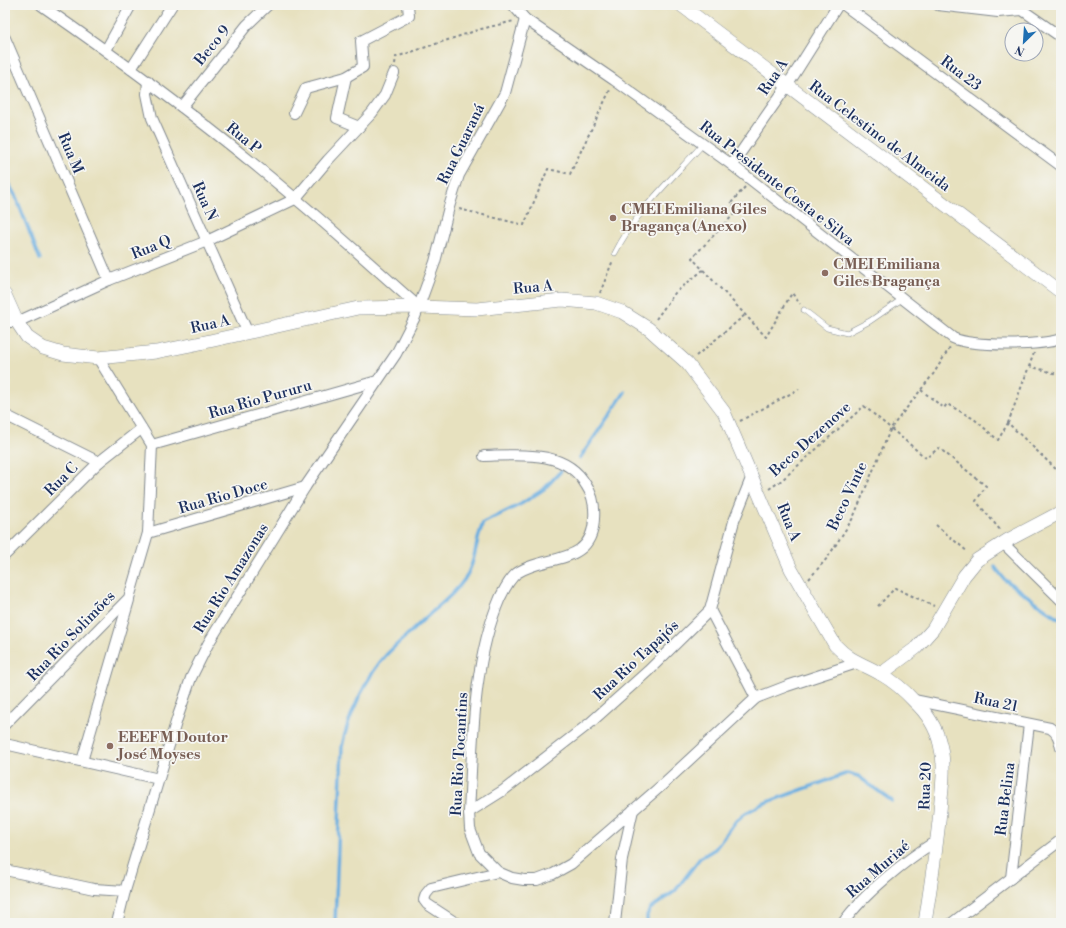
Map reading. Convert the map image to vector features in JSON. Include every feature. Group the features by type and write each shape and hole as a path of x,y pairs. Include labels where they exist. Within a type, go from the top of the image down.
{"street":[{"name":"Rua P","path":"41,5 106,50 182,106 296,199 419,307"},
{"path":"106,50 131,5"},
{"path":"131,69 172,5"},
{"name":"Beco 9","path":"182,106 247,25 268,5"},
{"path":"294,113 306,88 346,76 362,67 361,41 409,16 408,5"},
{"name":"Rua Presidente Costa e Silva","path":"513,5 525,19 614,80 732,165 955,339 973,344 1058,342"},
{"name":"Rua Celestino de Almeida","path":"681,5 1061,292"},
{"name":"Rua A","path":"732,165 787,86 838,5"},
{"name":"Rua 23","path":"844,5 1061,166"},
{"path":"938,5 998,12 1019,8 1061,37"},
{"name":"Rua Guaraná","path":"419,307 440,248 449,206 459,175 505,93 525,19"},
{"name":"Rua M","path":"5,38 109,280"},
{"path":"296,199 328,160 372,113 385,95 394,72"},
{"path":"346,76 337,118 359,127"},
{"name":"Rua N","path":"148,81 146,94 152,118 247,331"},
{"name":"Rua Q","path":"11,322 207,240 296,199"},
{"name":"Rua A","path":"5,295 11,322 27,337 43,348 63,354 98,358 156,352 358,308 419,307 476,309 562,300 596,303 622,312 649,329 687,363 713,396 731,427 791,569 835,645 845,655 857,663 881,674"},
{"name":"Rua Rio Amazonas","path":"117,923 125,891 179,712 191,678 201,657 305,487 408,333 419,307"},
{"path":"98,358 152,446"},
{"name":"Rua Rio Pururu","path":"152,446 377,381"},
{"path":"5,415 99,462"},
{"name":"Rua C","path":"5,555 99,462 141,429"},
{"name":"Rua Rio Solimões","path":"5,724 129,598 148,533 152,446"},
{"name":"Rua Rio Tocantins","path":"484,456 533,455 555,460 566,465 584,481 591,492 595,512 592,533 580,550 569,556 517,573 508,583 500,598 489,627 477,692 469,812 470,829 479,853 498,872 512,878 537,880 553,874 571,864 633,810 756,698 857,663"},
{"path":"752,476 734,521 710,610 756,698"},
{"name":"Rua Rio Doce","path":"148,533 305,487"},
{"path":"881,674 916,648 933,629 964,576 976,560 1061,512"},
{"path":"1006,542 1061,600"},
{"path":"82,761 129,598"},
{"name":"Rua Rio Tapajós","path":"469,812 504,790 590,723 648,671 710,610"},
{"name":"Rua 20","path":"881,674 914,700 928,715 940,744 943,769 936,841 925,923"},
{"name":"Rua 21","path":"914,700 1050,728 1056,732 1061,748"},
{"name":"Rua Belina","path":"1011,878 1029,724"},
{"path":"5,744 159,779"},
{"path":"615,923 622,859 633,810"},
{"path":"952,923 1061,840"},
{"name":"Rua Muriaé","path":"843,923 852,911 911,857 936,841"},
{"path":"5,870 94,889 125,891"},
{"path":"456,923 427,904 424,900 426,894 431,888 498,872"}],"lane":[{"path":"615,253 626,232 642,212 703,144"},
{"path":"804,310 827,328 847,333 870,321 902,298"}],"path":[{"path":"394,72 396,57 481,29 525,19"},
{"path":"449,206 524,225 548,168 570,174 614,80"},
{"path":"751,180 731,203 738,210 692,258 766,337 792,293 804,310"},
{"path":"596,303 615,253"},
{"path":"649,329 675,293 703,270"},
{"path":"687,363 745,315"},
{"name":"Beco Vinte","path":"801,587 828,558 853,518 891,428 921,390 955,339"},
{"path":"921,390 944,408 947,404 974,419 998,440 1008,423 1038,342"},
{"path":"1029,366 1061,375"},
{"path":"731,427 799,389"},
{"name":"Beco Dezenove","path":"760,493 782,480 864,406 891,428"},
{"path":"1008,423 1061,474"},
{"path":"891,428 926,458 939,448 986,486 976,501 1006,542"},
{"path":"936,525 976,560"},
{"path":"878,606 895,588 944,611"}],"waterway":[{"path":"5,177 16,197 40,259"},
{"path":"580,458 625,392"},
{"path":"335,923 342,747 348,723 365,685 372,673 387,654 449,597 464,580 471,567 483,523 521,504 544,489 561,471"},
{"path":"995,567 1005,580 1061,620"},
{"path":"647,923 647,915 650,909 675,891 700,858 715,849 736,821 744,814 762,804 848,773 858,776 892,801"}],"place":[{"name":"CMEI Emiliana Giles Bragança (Anexo)","path":"613,218"},
{"name":"CMEI Emiliana Giles Bragança","path":"825,273"},
{"name":"EEEFM Doutor José Moyses","path":"110,746"}]}
